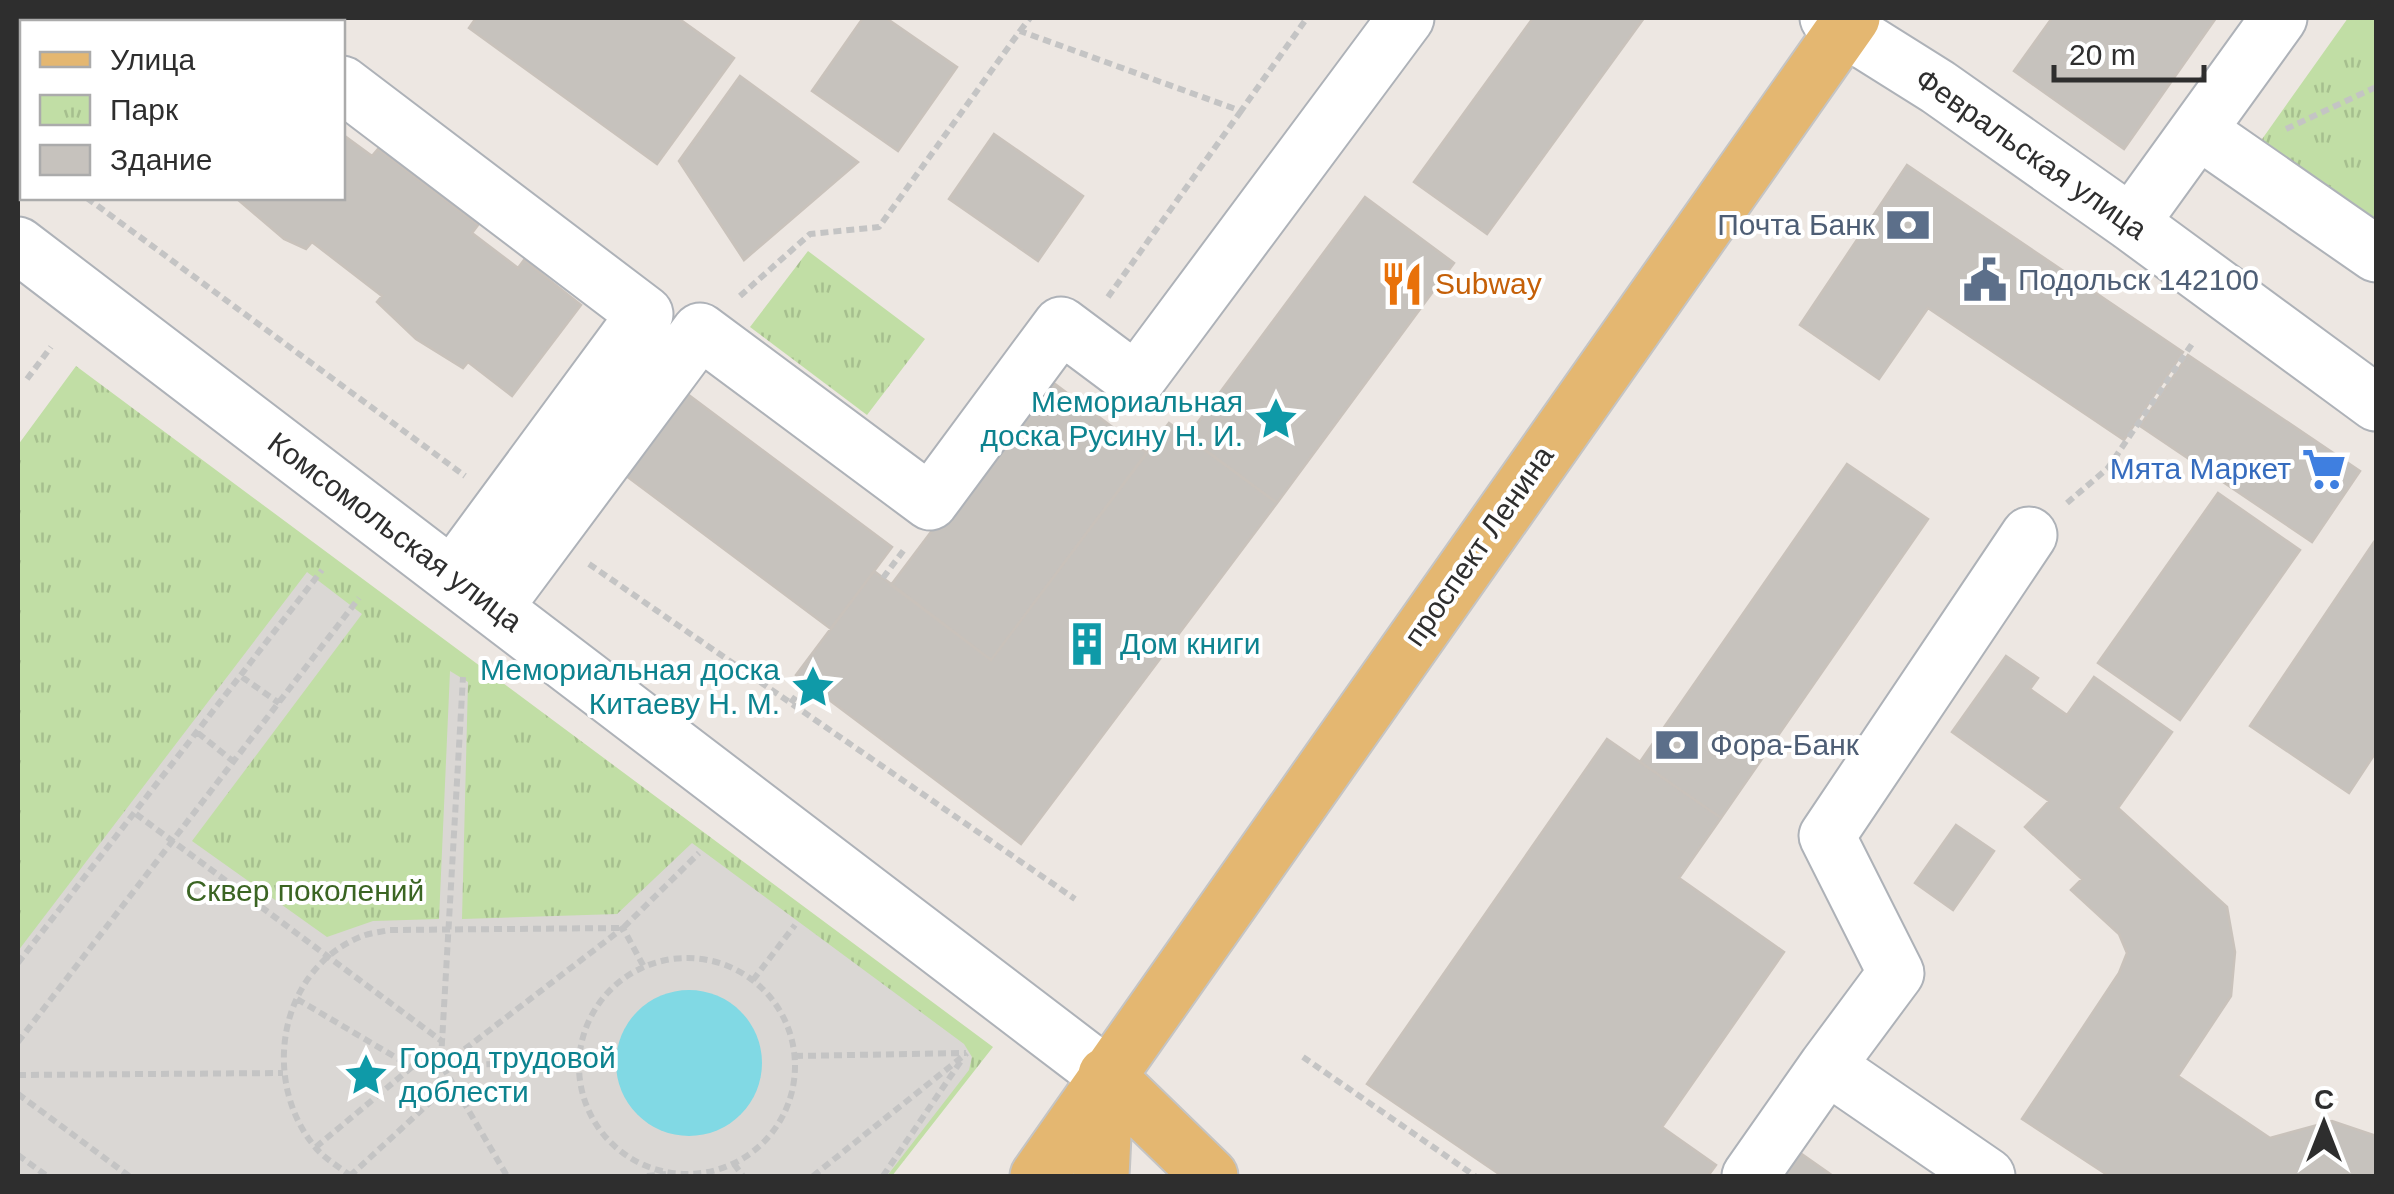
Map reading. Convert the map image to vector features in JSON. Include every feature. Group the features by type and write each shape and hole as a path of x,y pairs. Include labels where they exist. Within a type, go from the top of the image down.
{"main road":[{"name":"проспект Ленина","path":"1038,1176 1841,21"},
{"path":"1102,1176 1106,1075"},
{"path":"1106,1075 1210,1176"}],"street":[{"path":"473,592 700,331 930,502 1062,325 1136,381 1406,18"},
{"path":"2131,222 2279,18"},
{"name":"Февральская улица","path":"1841,21 2131,222 2376,403"},
{"path":"345,86 645,314 473,592"},
{"path":"2199,131 2376,254"},
{"name":"Комсомольская улица","path":"18,245 1106,1075"},
{"path":"1750,1176 1896,973 1827,836 2028,535"},
{"path":"1827,1066 1987,1176"}],"path":[{"path":"700,331 810,234 879,227 1030,18"},
{"path":"1079,338 1307,18"},
{"path":"1020,31 1241,111"},
{"path":"2028,535 2108,468 2192,344"},
{"path":"27,379 51,347"},
{"path":"18,963 322,570"},
{"path":"18,1042 359,598"},
{"path":"464,676 450,930 443,1066 440,1094 350,1176 316,1148 295,1114 283,1072 282,1041 297,998 328,956 359,937 390,930 450,930 623,928"},
{"path":"242,678 279,704"},
{"path":"791,703 806,682"},
{"path":"198,733 234,762"},
{"path":"136,814 444,1042"},
{"path":"443,1066 623,928 698,853"},
{"path":"752,980 795,924"},
{"path":"623,928 644,967"},
{"path":"647,1176 703,1174 734,1164 761,1145 782,1120 793,1088 795,1056 788,1027 774,1002 752,980 729,967 701,959 672,959 644,967 619,981 599,1002 585,1027 578,1061 580,1088 592,1119 612,1145 638,1164 670,1174"},
{"path":"297,998 412,1067 578,1061"},
{"path":"795,1056 967,1053"},
{"path":"813,1176 967,1053"},
{"path":"883,1176 967,1053"},
{"path":"1303,1058 1475,1176"},
{"path":"443,1066 507,1176"},
{"path":"316,1148 412,1067"},
{"path":"18,1075 283,1072"},
{"path":"18,1094 129,1176"},
{"path":"18,1155 47,1176"},
{"path":"734,1164 743,1176"}],"green space":[{"path":"2348,18 2376,18 2376,224 2260,142"},
{"path":"808,251 925,339 867,415 750,327"},
{"name":"Сквер поколений","path":"76,366 993,1047 892,1176 18,1176 18,445"}],"shaded area":[{"path":"307,572 362,614 192,841 327,937 373,921 439,919 450,671 468,682 462,919 617,914 692,843 964,1044 972,1057 969,1070 887,1176 18,1174 18,951"}],"water":[{"path":"689,990 717,995 741,1011 757,1035 762,1063 757,1091 741,1115 717,1131 689,1136 661,1131 637,1115 621,1091 616,1063 621,1035 637,1011 661,995"}],"building":[{"path":"190,18 194,20 79,20"},
{"path":"476,18 678,18 734,58 657,164 469,28"},
{"path":"863,18 886,18 957,67 898,151 812,91"},
{"path":"1533,18 1644,18 1487,234 1414,182"},
{"path":"2052,18 2216,18 2124,149 2014,71"},
{"path":"740,76 858,162 744,260 679,161"},
{"path":"994,134 1083,196 1038,261 949,199"},
{"path":"345,136 372,156 378,149 478,225 472,233 518,268 524,260 581,305 512,396 468,362 463,368 416,339 377,302 382,296 312,242 306,249 284,239 238,200 345,200"},
{"path":"1907,165 2183,352 2124,440 1928,308 1879,379 1800,325"},
{"path":"1365,197 1454,263 1277,503 1187,437"},
{"path":"2188,355 2360,471 2312,542 2140,426"},
{"path":"1047,378 1147,453 991,660 891,585"},
{"path":"678,387 892,547 831,629 617,469"},
{"name":"Дом книги","path":"1169,423 1277,503 1021,844 796,675 874,571 991,660"},
{"path":"1847,464 1928,519 1721,818 1640,762"},
{"path":"2218,493 2300,550 2180,720 2098,663"},
{"path":"2376,539 2376,752 2349,793 2250,726"},
{"path":"2006,656 2038,678 2030,689 2067,715 2094,677 2172,732 2118,808 2227,907 2235,952 2231,996 2178,1076 2270,1138 2332,1121 2376,1136 2376,1176 2109,1176 2022,1119 2119,973 2127,953 2119,934 2071,890 2082,879 2025,827 2049,801 1952,732"},
{"path":"1607,739 1721,818 1679,878 1784,952 1662,1127 1716,1165 1708,1176 1502,1176 1367,1084"},
{"path":"1956,825 1994,851 1953,910 1915,883"},
{"path":"1786,1143 1833,1176 1762,1176"}],"place":[{"name":"Почта Банк","path":"1908,225"},
{"name":"Подольск 142100","path":"1985,280"},
{"name":"Subway","path":"1402,284"},
{"name":"Мемориальная доска Русину Н. И.","path":"1276,419"},
{"name":"Мята Маркет","path":"2324,469"},
{"name":"Дом книги","path":"1087,644"},
{"name":"Мемориальная доска Китаеву Н. М.","path":"813,687"},
{"name":"Фора-Банк","path":"1677,745"},
{"name":"Город трудовой доблести","path":"366,1075"}]}
